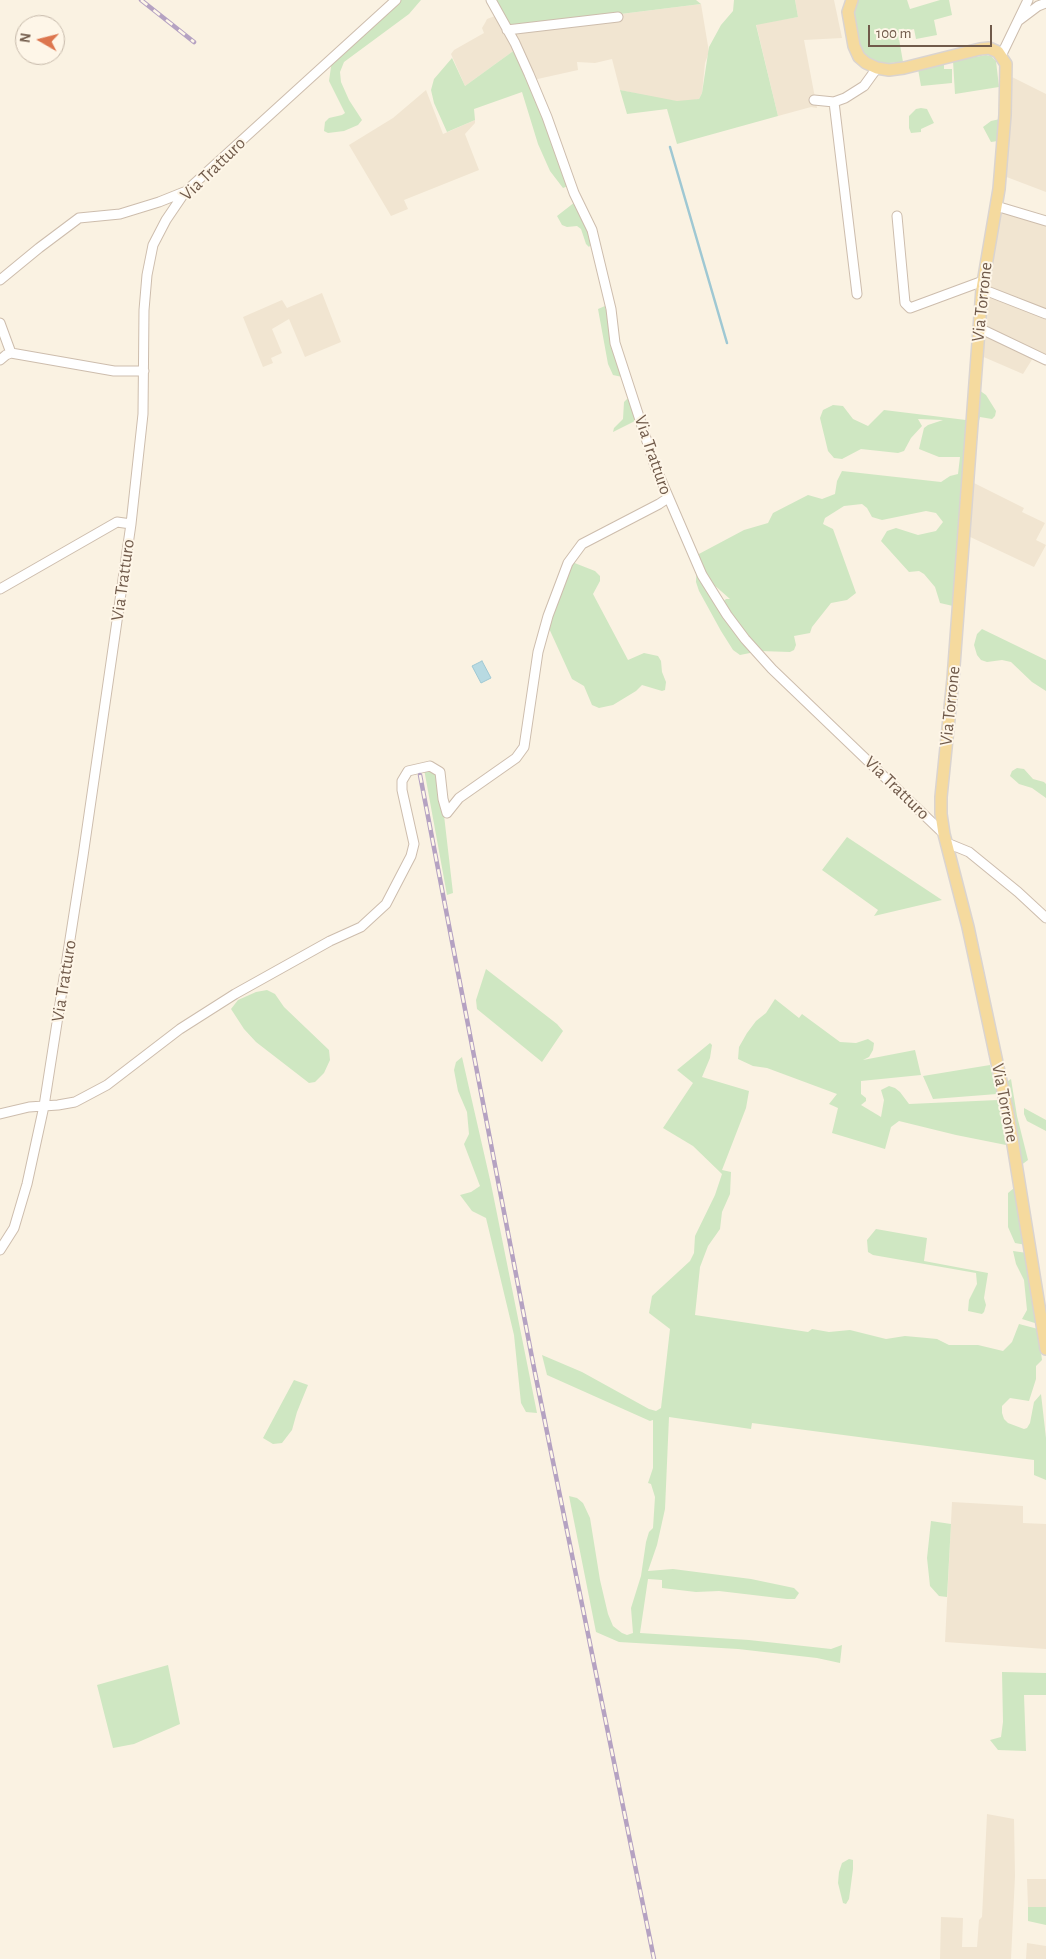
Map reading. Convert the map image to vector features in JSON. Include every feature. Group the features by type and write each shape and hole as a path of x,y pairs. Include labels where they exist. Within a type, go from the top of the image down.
{"main road":[{"path":"852,0 848,12 854,46 859,57 877,68 888,70 904,68 980,48 989,48 998,52 1001,56"},
{"name":"Via Torrone","path":"1001,56 1006,64 1007,88 996,206 982,285 953,679 941,798 945,839 968,926 1008,1114 1046,1349"}],"street":[{"name":"Via Tratturo","path":"0,1250 14,1228 27,1184 44,1106 131,524 143,414 146,275 153,245 166,220 185,192 396,0"},
{"name":"Via Tratturo","path":"491,0 548,117 574,193 592,230 611,309 615,343 655,466 702,575 727,615 745,639 772,669 945,839"},
{"path":"1001,56 1028,0"},
{"path":"1016,23 1038,6 1046,3"},
{"path":"507,30 618,17"},
{"path":"814,100 834,102 864,86 877,68"},
{"path":"834,102 857,294"},
{"path":"0,280 78,218 120,214 185,192"},
{"path":"159,202 166,220"},
{"path":"996,206 1046,221"},
{"path":"897,216 905,303 910,308 982,285 1046,314"},
{"path":"0,323 11,353"},
{"path":"979,328 1046,360"},
{"path":"0,360 6,354 11,353 114,371 144,371"},
{"path":"0,1114 75,1102 106,1085 180,1029 227,999 330,941 361,927 386,904 411,856 414,844 402,790 402,781 408,771 430,766 440,772 443,799 447,813 459,798 516,758 524,747 538,652 548,616 568,563 582,544 668,498"},
{"path":"0,589 117,522 131,524"},
{"path":"945,839 969,852 1018,892 1046,918"}],"shaded area":[{"path":"795,0 834,0 842,38 804,40 817,108 811,107 778,116 756,24 798,17"},
{"path":"701,4 709,52 705,63 702,93 699,99 687,102 664,100 620,90 612,59 595,63 577,62 578,70 533,80 508,28"},
{"path":"495,16 516,49 465,86 451,54 454,50 484,33 482,28 487,19"},
{"path":"1010,76 1046,94 1046,192 1004,176"},
{"path":"426,90 443,134 475,120 475,123 465,134 479,170 404,200 408,209 391,216 349,145 393,118"},
{"path":"999,204 1046,218 1046,364 1033,358 1023,374 979,355 983,306"},
{"path":"322,293 341,342 305,357 289,319 272,329 282,353 271,358 273,363 263,367 243,317 282,300 287,308"},
{"path":"970,481 1024,508 1022,512 1045,523 1036,540 1046,545 1034,567 966,535"},
{"path":"952,1502 1023,1506 1023,1523 1046,1524 1046,1649 945,1642"},
{"path":"987,1814 1014,1819 1015,1876 1011,1959 940,1959 941,1917 963,1918 962,1947 977,1947 979,1920 982,1917"},
{"path":"1027,1879 1046,1879 1046,1907 1028,1907"},
{"path":"1027,1943 1046,1946 1046,1959 1026,1959"}],"green space":[{"path":"399,0 421,0 409,14 344,62 340,72 341,82 349,100 362,120 358,125 344,131 328,133 324,131 325,122 329,118 345,113 329,81 332,60"},
{"path":"494,0 696,0 701,4 508,28"},
{"path":"734,0 795,0 798,17 756,25 778,116 677,144 667,109 627,114 620,90 677,101 699,99 702,93 709,47 721,25 733,11"},
{"path":"856,0 907,0 910,9 940,0 949,0 952,15 934,20 937,35 916,39 914,29 898,33 903,62 875,64 862,55 852,13"},
{"path":"516,49 568,186 563,188 550,171 538,144 522,92 474,109 475,120 447,132 434,103 431,90 434,79 452,58 465,86"},
{"path":"986,55 991,56 996,61 999,87 955,94 953,61"},
{"path":"944,62 944,69 952,69 952,83 921,86 918,69"},
{"path":"916,109 927,109 934,123 921,129 921,132 911,133 909,116"},
{"path":"1000,119 998,141 991,142 983,127 991,121"},
{"path":"575,202 593,242 589,247 586,244 581,229 577,226 567,227 562,225 557,216"},
{"path":"605,306 622,377 613,375 608,364 598,309"},
{"path":"976,388 986,395 996,411 992,419 980,417 973,443"},
{"path":"629,397 637,420 613,432 614,428 623,419 624,402"},
{"path":"833,405 843,406 853,419 868,426 884,410 966,420 953,606 940,603 935,587 924,574 919,571 909,572 881,541 887,531 896,528 918,535 936,531 943,522 936,513 926,511 882,520 872,517 867,508 862,504 844,506 825,518 823,524 833,529 856,593 847,600 831,603 812,627 810,633 794,636 796,645 794,650 790,652 760,651 740,655 733,650 699,591 696,582 697,555 744,530 768,523 773,513 808,495 822,499 835,494 837,481 842,471 941,482 950,476 958,474 960,457 939,457 919,449 924,428 943,420 918,419 922,426 911,438 904,451 898,453 861,449 842,459 834,458 828,451 820,418 823,410","holes":["713,584 730,599 726,599 718,606 707,588"]},
{"path":"572,562 595,571 600,576 600,581 593,594 628,660 644,653 658,656 666,682 665,690 662,691 642,685 636,691 613,705 599,708 592,705 584,686 572,679 547,624"},
{"path":"982,629 1046,660 1046,691 1032,682 1011,662 1002,660 987,662 981,660 977,655 974,645 977,634"},
{"path":"1017,768 1024,769 1033,779 1046,784 1046,798 1032,788 1019,784 1010,776 1012,771"},
{"path":"424,769 439,772 453,893 447,895"},
{"path":"847,837 942,900 874,916 878,910 822,870"},
{"path":"486,969 557,1024 563,1031 542,1062 477,1009 476,1000"},
{"path":"267,990 275,994 284,1007 329,1050 330,1060 324,1073 315,1082 309,1083 256,1042 244,1029 231,1009 238,1000 256,992"},
{"path":"775,999 799,1018 802,1014 840,1042 856,1043 868,1039 874,1043 869,1057 863,1060 915,1050 921,1075 861,1081 861,1094 866,1098 866,1101 861,1105 881,1117 884,1100 881,1090 889,1086 900,1092 909,1104 998,1100 1006,1145 899,1121 891,1127 885,1149 832,1133 838,1108 829,1104 837,1094 767,1068 753,1066 738,1059 739,1047 747,1033 756,1021 766,1013"},
{"path":"710,1043 712,1045 710,1058 702,1077 749,1091 746,1108 722,1170 731,1172 730,1194 722,1212 720,1229 708,1246 700,1267 695,1315 808,1332 812,1329 829,1332 850,1330 886,1339 905,1336 937,1339 949,1345 978,1345 1003,1351 1012,1342 1019,1324 1038,1329 1042,1360 1036,1366 1036,1379 1029,1401 1010,1398 1002,1406 1002,1413 1008,1423 1024,1429 1027,1428 1030,1423 1034,1402 1041,1394 1046,1438 1046,1480 1034,1475 1034,1460 752,1423 751,1429 669,1417 665,1509 657,1545 648,1571 673,1569 751,1579 794,1588 799,1593 795,1599 787,1599 719,1591 696,1592 662,1588 662,1580 648,1579 640,1633 749,1640 831,1649 842,1645 840,1663 817,1658 738,1649 619,1642 596,1632 569,1496 577,1498 583,1503 590,1518 600,1580 608,1614 613,1626 627,1635 633,1633 631,1608 641,1576 646,1542 649,1532 653,1528 655,1497 651,1484 648,1483 653,1468 653,1420 650,1421 547,1375 542,1355 582,1372 649,1409 656,1411 661,1408 670,1329 649,1313 652,1296 690,1261 694,1253 695,1236 715,1195 722,1174 693,1146 663,1128 693,1083 677,1070"},
{"path":"462,1057 491,1184 537,1413 526,1412 521,1403 514,1335 486,1218 472,1211 460,1195 471,1192 480,1186 464,1144 469,1134 467,1112 458,1091 454,1070 456,1062"},
{"path":"990,1065 997,1094 933,1099 923,1076"},
{"path":"1011,1079 1017,1116 1028,1160 1020,1166 1005,1083"},
{"path":"1024,1108 1046,1120 1046,1131 1027,1121"},
{"path":"1014,1188 1017,1190 1026,1245 1015,1243 1008,1227 1008,1193"},
{"path":"876,1229 927,1238 924,1261 988,1273 984,1312 982,1314 968,1311 969,1300 977,1284 976,1273 873,1255 868,1252 867,1240"},
{"path":"1013,1251 1027,1253 1038,1324 1022,1319 1027,1310 1024,1280 1016,1264"},
{"path":"294,1380 308,1385 292,1430 282,1443 273,1444 263,1438"},
{"path":"931,1521 951,1524 947,1597 939,1596 930,1586 927,1558"},
{"path":"168,1665 180,1724 134,1744 113,1748 97,1685"},
{"path":"1002,1672 1046,1673 1046,1695 1024,1695 1026,1751 998,1750 990,1740 1001,1737 1003,1722"},
{"path":"849,1859 853,1860 853,1869 849,1899 846,1904 843,1903 838,1883 842,1863"},
{"path":"1028,1907 1046,1907 1046,1925 1028,1921"}],"water":[{"path":"482,661 491,678 481,683 472,666"}],"waterway":[{"path":"670,147 727,343"}],"railway":[{"path":"141,0 194,42"},
{"path":"420,775 534,1368 654,1959"}]}
